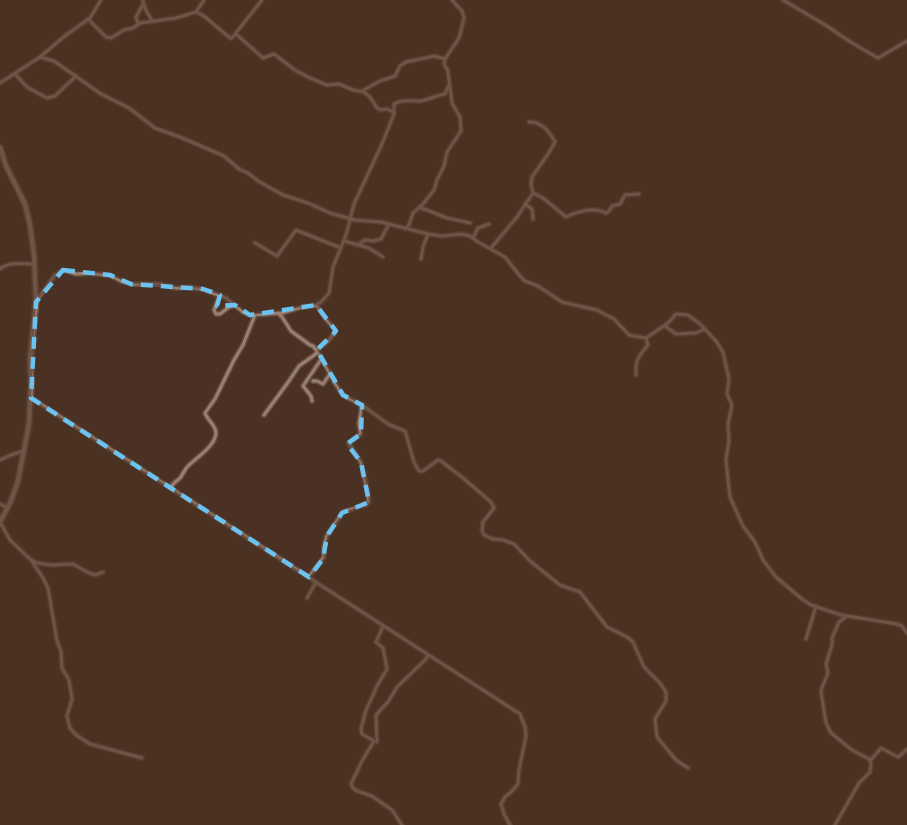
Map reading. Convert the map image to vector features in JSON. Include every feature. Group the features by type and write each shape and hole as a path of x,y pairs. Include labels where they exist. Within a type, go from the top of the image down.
{"street":[{"path":"0,83 40,57 88,19 100,0"},
{"path":"88,19 106,37 111,38 138,24 176,18 196,12 204,0"},
{"path":"405,229 409,225 412,214 435,188 447,152 461,131 460,117 452,103 448,71 444,64 445,58 459,38 464,18 462,11 452,0"},
{"path":"783,0 878,58 907,41"},
{"path":"196,12 233,38 260,1"},
{"path":"138,24 136,17 143,2"},
{"path":"143,2 152,21"},
{"path":"236,34 263,58 274,54 295,70 316,81 328,85 339,84 362,91 370,97 377,108 394,112"},
{"path":"362,91 395,76 400,66 406,62 434,56 445,58"},
{"path":"40,57 51,59 100,94 129,108 155,128 227,157 239,169 288,197 350,219 389,224 442,236 466,234 505,256 525,281 538,286 562,302 593,308 612,317 629,335 646,338 668,323 674,315 680,313 688,315 705,329 723,352 729,379 727,394 732,410 728,424 729,441 726,460 731,501 763,561 776,577 802,599 816,606 837,614 897,624 906,631"},
{"path":"15,74 27,87 47,98 56,95 76,76"},
{"path":"36,302 55,275 63,270 76,274 110,275 131,284 153,283 209,291 220,295 243,312 255,315 316,305 329,293 333,267 344,241 354,204 381,146 394,112 393,106 395,103 408,100 419,101 434,98 445,93 449,85"},
{"path":"491,248 517,217 533,193 532,177 555,142 546,129 533,121 529,122"},
{"path":"0,149 25,204 31,232 36,302 30,359 29,424 18,481 1,525 14,544 31,560 43,578 48,592 61,651 62,668 69,680 71,692 72,699 67,716 69,728 75,735 90,744 142,758"},
{"path":"533,193 543,198 566,217 587,210 597,209 606,213 612,206 620,204 625,195 639,194"},
{"path":"525,204 532,209 533,219"},
{"path":"420,207 447,219 470,223"},
{"path":"359,244 364,240 381,239 389,224"},
{"path":"473,238 478,228 489,224"},
{"path":"255,243 277,256 297,230 341,248"},
{"path":"421,259 422,249 429,234"},
{"path":"344,241 369,248 383,257"},
{"path":"0,269 9,264 34,264"},
{"path":"220,295 215,309 216,314 235,305"},
{"path":"264,415 299,366 318,352 319,348 336,331 316,305"},
{"path":"278,313 291,331 318,352 343,395 362,405 388,424 405,431 419,471 423,471 438,460 441,461 491,502 494,507 483,522 484,535 514,544 530,561 560,585 580,592 607,627 633,642 644,667 660,683 666,693 666,701 655,719 657,737 676,760 688,768"},
{"path":"171,488 189,465 208,449 213,440 215,429 205,413 215,399 243,345 255,315"},
{"path":"664,326 676,334 696,333 705,329"},
{"path":"636,375 635,364 640,353 648,345 646,338"},
{"path":"312,401 311,394 303,386 322,358"},
{"path":"313,381 323,384 330,374"},
{"path":"31,398 521,715 526,736 518,784 505,797 501,806 510,825"},
{"path":"309,577 323,559 327,537 343,512 369,502 361,462 349,443 361,434 359,424 362,405"},
{"path":"0,460 24,451"},
{"path":"0,504 8,508"},
{"path":"31,560 52,565 73,564 95,575 103,572"},
{"path":"307,598 316,582"},
{"path":"806,639 816,606"},
{"path":"835,825 859,783 870,772 871,766 870,761 831,733 826,723 822,698 821,690 828,673 826,664 832,638 839,622 848,616"},
{"path":"384,626 376,642 383,648 387,669 366,710 361,729 362,734 374,741 351,784 352,788 372,796 392,810 402,825"},
{"path":"377,742 376,715 388,702 397,687 428,655"},
{"path":"870,761 881,748 898,757 907,749"}],"highlighted area":[{"path":"63,270 110,275 131,284 203,289 220,295 217,306 235,305 250,315 316,305 336,331 317,350 343,395 362,405 361,434 347,444 361,462 369,502 342,513 327,536 323,559 309,577 31,398 36,302"}]}
